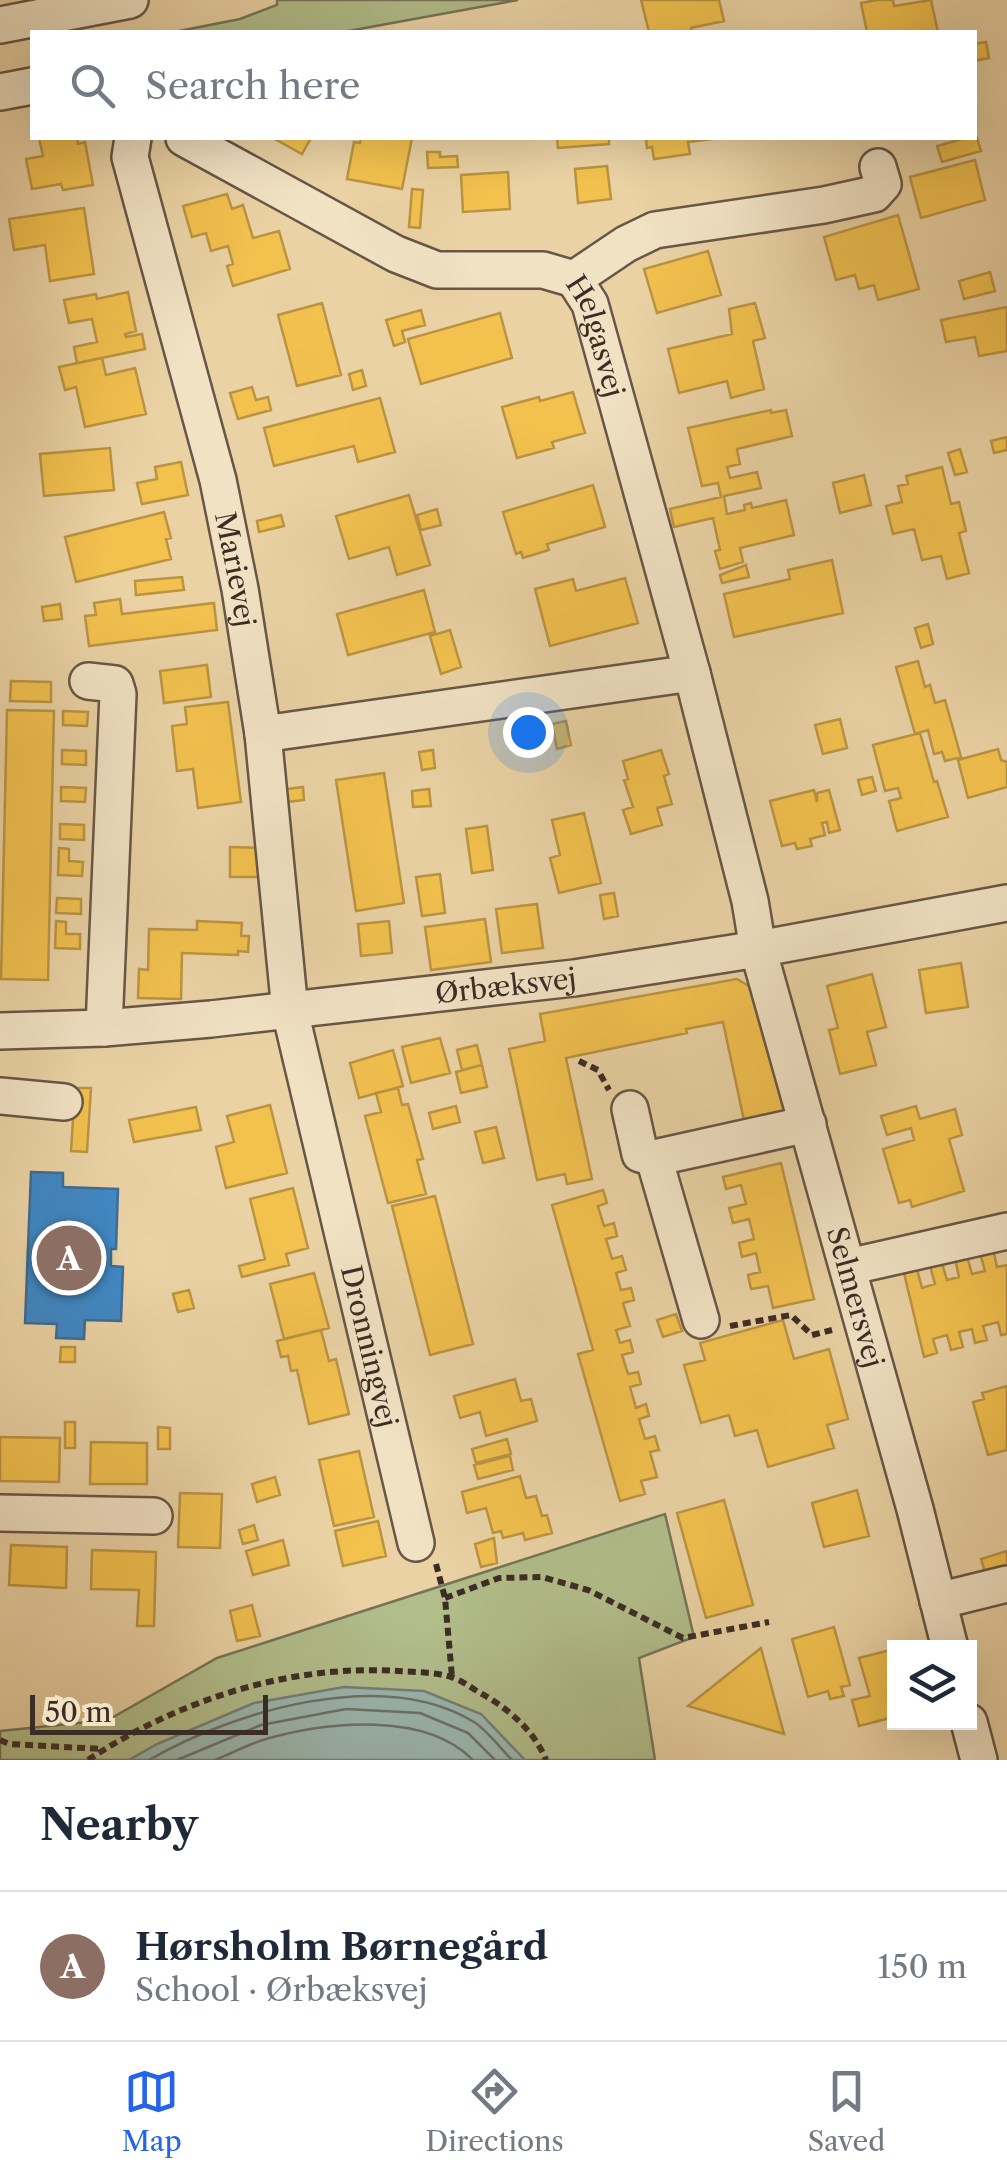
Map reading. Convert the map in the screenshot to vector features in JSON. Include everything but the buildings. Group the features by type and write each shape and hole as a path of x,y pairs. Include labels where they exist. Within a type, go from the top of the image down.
{"street":[{"path":"0,25 75,5 130,0"},
{"path":"0,92 30,86"},
{"name":"Marievej","path":"133,140 130,157 218,480 240,589 263,734 290,1012"},
{"path":"188,140 396,254 437,270 543,270 574,278"},
{"name":"Helgasvej","path":"758,948 750,901 692,673 590,304 574,278 654,230 874,194 884,184 878,167"},
{"path":"263,734 692,673"},
{"path":"88,680 115,684 118,694 104,1028"},
{"name":"Ørbæksvej","path":"0,1031 104,1028 290,1012 574,978 1007,903"},
{"name":"Selmersvej","path":"758,948 948,1640"},
{"name":"Dronningvej","path":"290,1012 416,1543"},
{"path":"0,1096 64,1102"},
{"path":"630,1109 640,1154 654,1158 808,1124"},
{"path":"654,1158 701,1320"},
{"path":"848,1267 1007,1232"},
{"path":"0,1512 154,1516"},
{"path":"938,1601 1007,1584"},
{"path":"971,1730 979,1760"}],"path":[{"path":"701,1320 706,1330 791,1315 812,1335 863,1322"},
{"path":"416,1543 434,1558 444,1598 452,1677"},
{"path":"444,1598 500,1578 542,1577 588,1590 683,1638 769,1622"},
{"path":"88,1760 160,1720 204,1702 304,1674 355,1668 452,1677 502,1706 539,1743 546,1760"},
{"path":"0,1740 10,1744 92,1746 104,1750"}],"green space":[{"path":"277,0 518,0 354,30 184,30 240,19 277,5"},
{"path":"665,1514 694,1637 639,1658 655,1760 0,1760 0,1731 108,1720 217,1658"}],"water":[{"path":"344,1687 424,1691 481,1714 525,1760 129,1760 254,1703"}],"place":[{"name":"Hørsholm Børnegård","path":"69,1258"}]}
